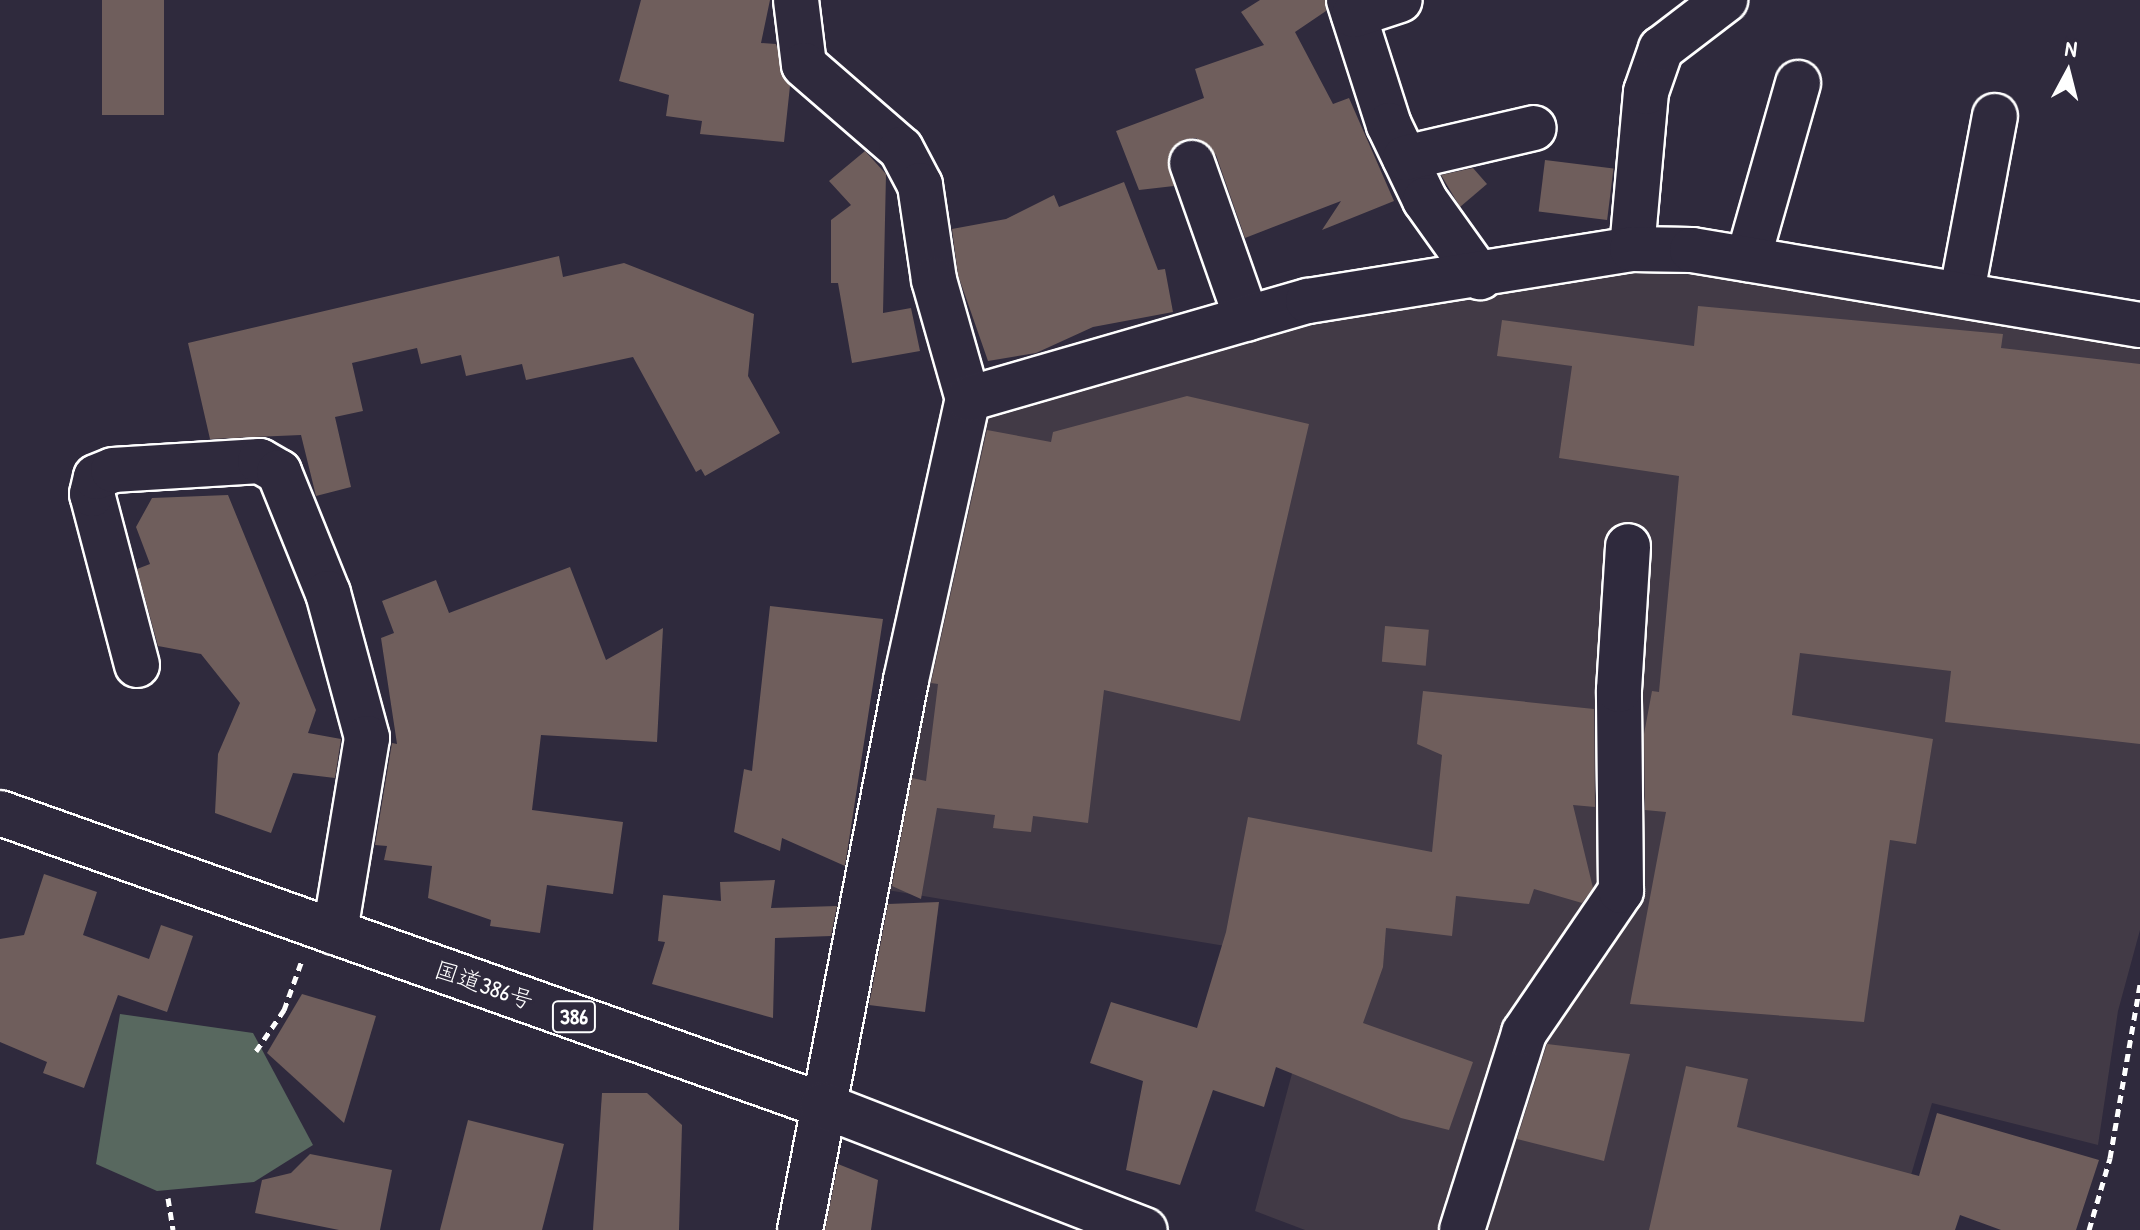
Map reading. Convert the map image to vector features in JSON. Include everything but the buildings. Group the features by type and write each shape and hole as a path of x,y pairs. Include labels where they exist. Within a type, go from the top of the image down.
{"main road":[{"path":"796,0 804,65 901,149 920,185 934,280 968,399 822,1105 800,1230"},
{"path":"1400,0 1351,8 1405,158 1425,200 1480,277"},
{"path":"1632,249 1646,92 1661,49 1725,0"},
{"path":"1748,259 1798,83"},
{"path":"1962,292 1995,116"},
{"path":"1405,158 1534,128"},
{"path":"1192,163 1247,319"},
{"path":"968,399 1308,301 1480,277 1632,249 1748,259 1962,292 2140,325"},
{"path":"137,665 92,494 96,477 113,470 260,461 279,472 328,593 367,738 320,942"},
{"path":"1462,1230 1524,1033 1621,891 1619,690 1628,546"},
{"name":"国道386号","path":"0,813 320,942 822,1105 1145,1230"}],"path":[{"path":"256,1051 284,1010 320,942"},
{"path":"2089,1230 2110,1158 2140,984"},
{"path":"168,1198 173,1230"}],"shaded area":[{"path":"1655,265 2140,337 2140,930 2118,1011 2098,1145 1932,1103 1895,1230 1305,1230 1255,1211 1322,962 887,890 979,418 1304,321 1496,295"}],"green space":[{"path":"120,1014 253,1033 313,1145 254,1182 157,1191 96,1164"}]}
